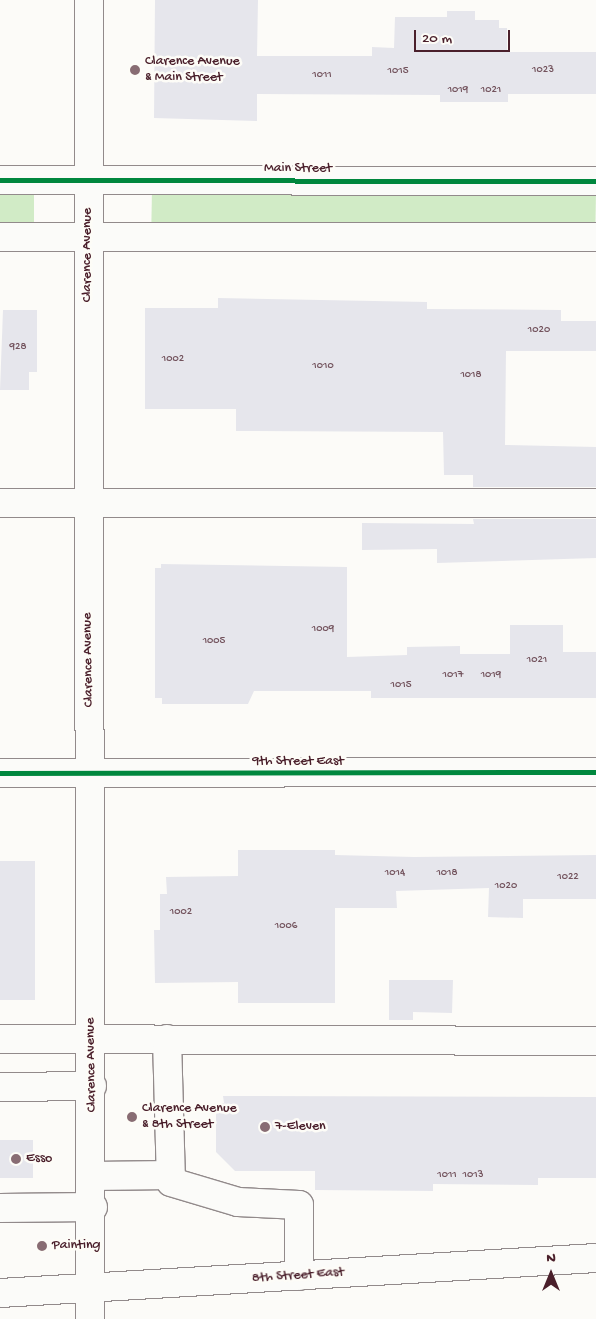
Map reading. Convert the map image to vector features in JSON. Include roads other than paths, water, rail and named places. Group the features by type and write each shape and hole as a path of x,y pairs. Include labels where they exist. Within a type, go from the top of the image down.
{"main road":[{"name":"Clarence Avenue","path":"89,0 87,503 91,773 93,1207 90,1319"},
{"name":"Main Street","path":"0,180 596,181"},
{"path":"0,237 596,237"},
{"path":"0,503 596,503"},
{"name":"9th Street East","path":"0,773 596,772"},
{"path":"0,1039 596,1041"},
{"path":"167,1039 171,1182 238,1202 299,1205 299,1276"},
{"path":"0,1087 92,1086"},
{"path":"92,1176 170,1176"},
{"path":"0,1208 93,1207"},
{"name":"8th Street East","path":"0,1293 91,1290 596,1258"}],"place":[{"name":"Clarence Avenue & Main Street","path":"135,70"},
{"name":"Clarence Avenue & 8th Street","path":"132,1117"},
{"name":"7-Eleven","path":"265,1127"},
{"name":"Esso","path":"16,1159"},
{"name":"Painting","path":"42,1246"}]}
